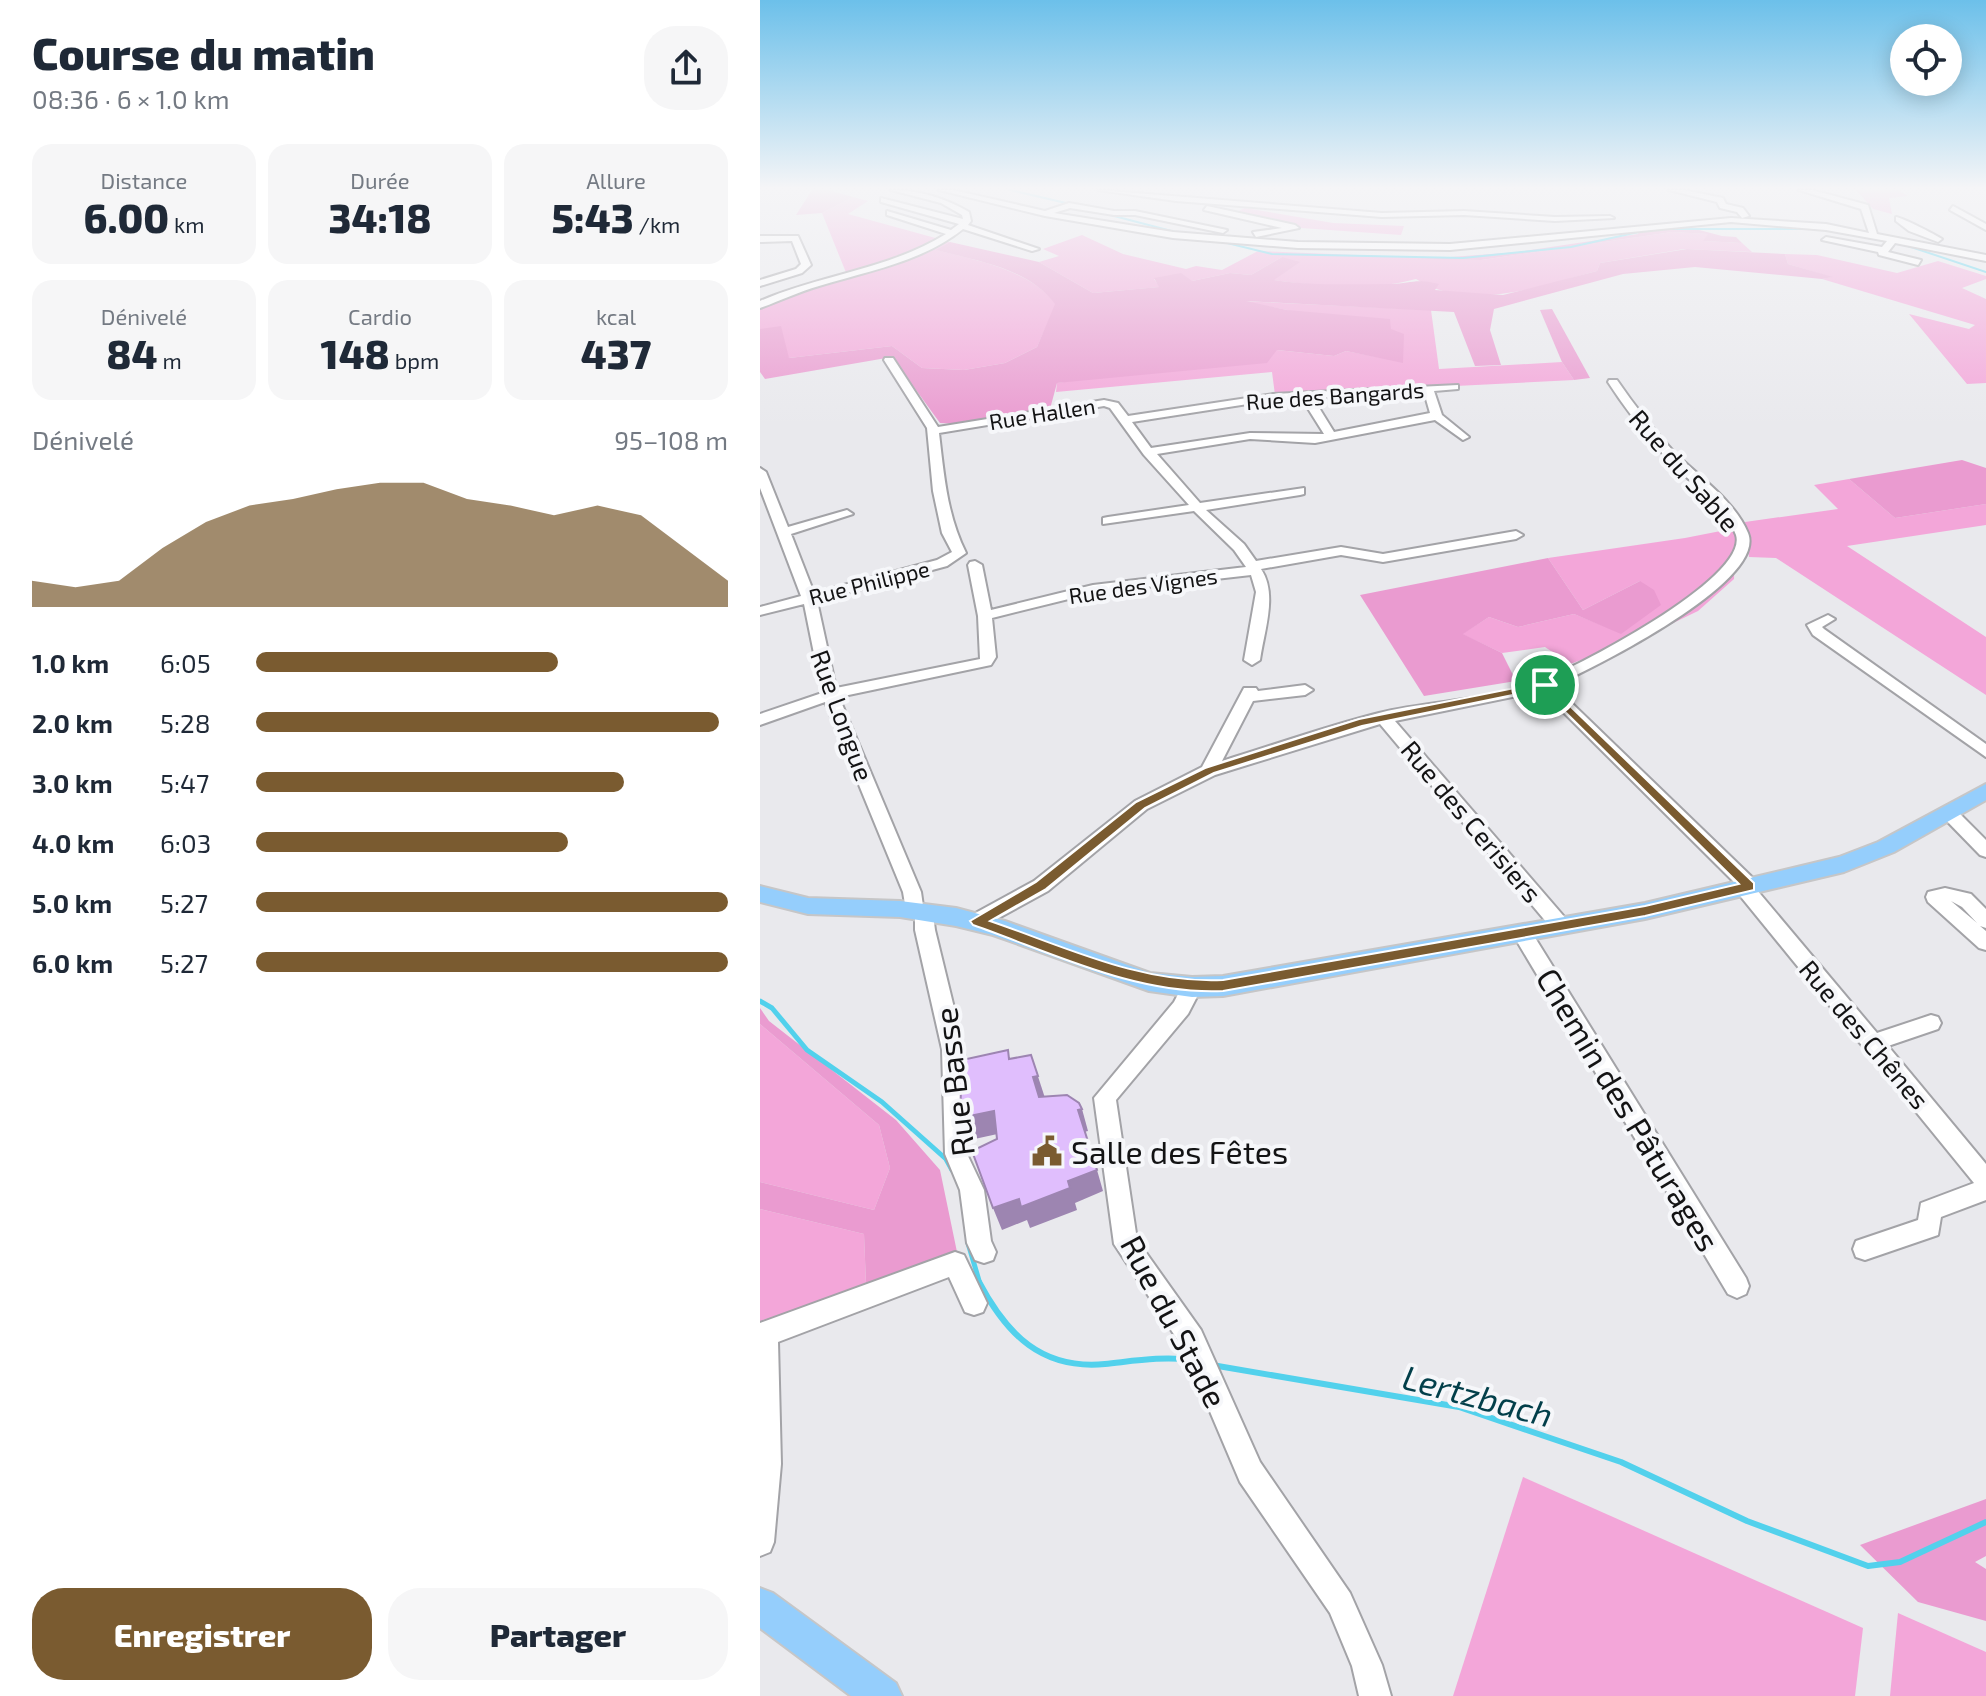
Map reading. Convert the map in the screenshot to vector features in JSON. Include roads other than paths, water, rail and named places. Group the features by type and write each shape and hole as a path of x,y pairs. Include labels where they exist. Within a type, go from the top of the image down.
{"main road":[{"path":"760,894 808,906 920,911 977,921 1149,982 1192,987 1262,980 1645,911 1747,887 1864,857 1986,791"},
{"path":"760,1606 883,1696"}],"street":[{"path":"760,283 799,269"},
{"path":"760,305 862,269"},
{"name":"Rue Philippe","path":"760,611 901,575 942,563 959,553 949,533 939,491 933,431 889,360"},
{"name":"Rue du Sable","path":"977,921 1041,886 1141,805 1209,771 1293,742 1383,717 1545,685 1683,610 1714,585 1743,550 1743,536 1733,518 1668,452 1613,382"},
{"name":"Rue des Bangards","path":"1125,420 1305,395 1454,387"},
{"path":"1428,389 1437,416 1463,437"},
{"name":"Rue des Bangards","path":"1210,392 1216,406"},
{"path":"1305,395 1331,436"},
{"name":"Rue Hallen","path":"933,431 1104,403 1114,405 1148,452 1198,508 1239,547 1254,568"},
{"path":"1148,452 1250,436 1315,439 1437,416"},
{"name":"Rue Longue","path":"760,472 808,598 831,694 920,911"},
{"path":"1108,521 1300,491"},
{"path":"783,532 847,514"},
{"name":"Rue des Vignes","path":"985,616 1093,589 1254,568 1341,551 1383,558 1516,535"},
{"path":"760,720 831,694 980,664 988,657 985,616 975,565"},
{"path":"1252,660 1263,592 1263,585 1254,568"},
{"path":"1828,619 1814,625 1818,632 1986,752"},
{"name":"Rue des Chênes","path":"1545,685 1747,887 1986,1181"},
{"path":"1209,771 1250,694 1305,690"},
{"name":"Rue des Cerisiers","path":"1383,717 1560,925"},
{"path":"1948,812 1986,851"},
{"name":"Rue Basse","path":"920,911 953,1049 956,1154 972,1190 979,1243 984,1252"},
{"path":"1981,923 1986,943"},
{"name":"Chemin des Pâturages","path":"1522,933 1737,1286"},
{"name":"Rue du Stade","path":"1192,987 1181,1008 1105,1098 1126,1244 1192,1339 1250,1472 1340,1603 1367,1665 1375,1696"},
{"path":"1873,1043 1931,1023"},
{"path":"1865,1249 1930,1227 1929,1211 1986,1189"},
{"path":"760,1542 767,1464 762,1335 955,1263 974,1303"}],"waterway":[{"path":"1977,269 1986,272"},
{"path":"760,1001 772,1008 807,1050 882,1102 946,1159 952,1170"},
{"name":"Lertzbach","path":"968,1243 980,1283"},
{"name":"Lertzbach","path":"980,1283 1015,1333 1045,1355 1083,1364 1192,1360"},
{"name":"Lertzbach","path":"1212,1365 1459,1407 1621,1462 1747,1521 1868,1566 1900,1562 1986,1522"}],"place":[{"name":"Salle des Fêtes","path":"1047,1151"}]}
